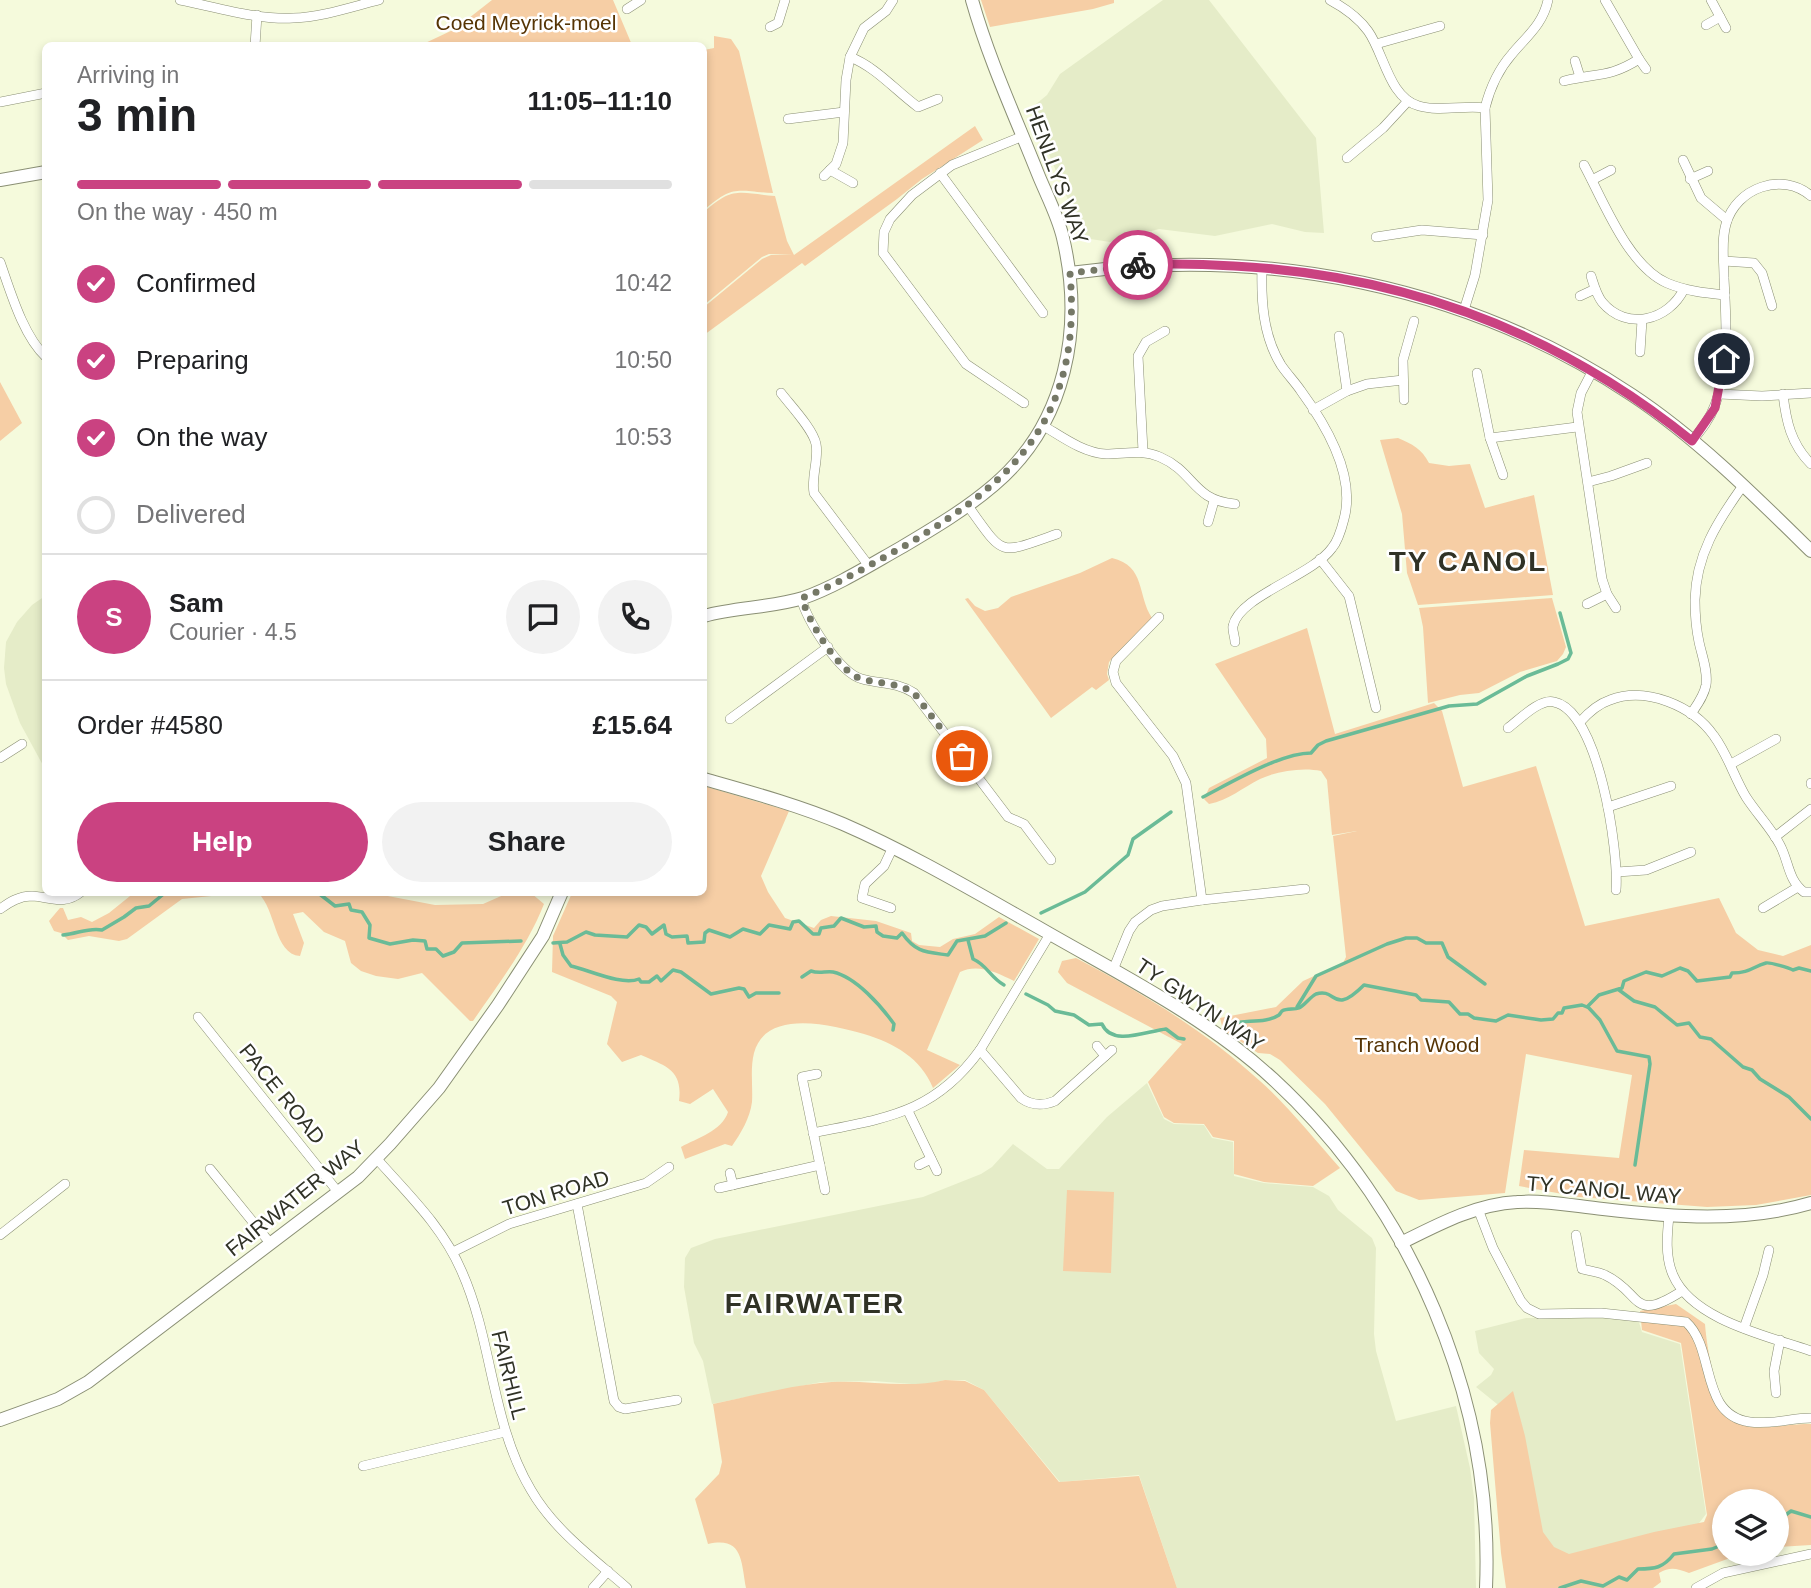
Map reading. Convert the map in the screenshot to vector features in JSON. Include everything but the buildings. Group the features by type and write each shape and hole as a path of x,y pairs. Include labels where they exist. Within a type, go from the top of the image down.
{"street":[{"path":"180,0 290,19 379,0"},
{"path":"627,9 641,0"},
{"path":"770,27 778,23 785,0"},
{"path":"853,183 827,173 836,163 843,143 850,57 864,28 886,11 893,0"},
{"name":"HENLLYS WAY","path":"707,615 802,598 869,566 968,506 996,484 1017,461 1042,425 1064,373 1070,350 1073,302 1070,273 1062,234 985,41 972,0"},
{"path":"1330,0 1357,18 1376,44 1396,88 1408,101 1419,106 1485,108"},
{"path":"1464,310 1475,275 1488,200 1485,108 1489,89 1511,55 1543,19 1548,0"},
{"path":"1605,0 1646,69"},
{"path":"1712,0 1726,27"},
{"path":"255,42 257,15"},
{"path":"1706,25 1720,17"},
{"path":"1376,44 1440,26"},
{"path":"850,57 875,70 897,92 918,107 938,99"},
{"path":"1564,82 1580,77 1611,74 1639,59"},
{"path":"1575,61 1580,77"},
{"path":"0,102 42,94"},
{"path":"1347,158 1383,128 1408,101"},
{"path":"788,119 844,113"},
{"path":"1023,136 973,155 940,173 912,195 890,219 884,232 883,253 966,364 1024,403"},
{"path":"1683,160 1701,198 1727,220"},
{"path":"1584,165 1623,237 1640,262 1665,282 1702,293 1725,295"},
{"path":"1592,180 1611,170"},
{"path":"1690,179 1708,171"},
{"path":"0,180 42,173"},
{"path":"940,173 1043,313"},
{"path":"1692,441 1707,421 1719,394 1725,340 1723,242 1727,220 1743,197 1767,185 1793,186 1811,197"},
{"path":"1376,237 1422,230 1483,235"},
{"path":"1724,261 1754,263 1762,273 1772,306"},
{"path":"0,262 27,329 42,354"},
{"path":"1070,273 1154,264 1262,267 1311,272 1389,287 1464,310 1509,328 1593,370 1634,396 1692,441 1811,551"},
{"path":"1235,642 1233,626 1241,609 1304,572 1320,559 1332,548 1345,517 1345,484 1339,453 1303,393 1281,365 1267,333 1261,301 1262,267"},
{"path":"1591,276 1602,302 1628,318 1642,320 1663,314 1684,289"},
{"path":"1580,296 1595,289"},
{"path":"1640,352 1642,320"},
{"path":"1404,400 1403,359 1414,321"},
{"path":"1143,451 1138,356 1146,342 1166,331"},
{"path":"1339,336 1347,391"},
{"path":"1593,370 1578,401 1577,427 1602,579 1616,608"},
{"path":"1477,373 1490,438 1503,475"},
{"path":"1312,410 1347,391 1367,384 1403,380"},
{"path":"781,393 812,434 816,445 812,480 814,494 869,566"},
{"path":"1719,394 1753,396 1811,393"},
{"path":"1783,394 1789,432 1811,464"},
{"path":"1042,425 1096,452 1143,451 1170,461 1208,498 1235,504"},
{"path":"1490,438 1577,427"},
{"path":"1588,481 1612,476 1647,463"},
{"path":"1691,713 1706,685 1695,620 1697,574 1711,534 1742,487"},
{"path":"1208,522 1214,501"},
{"path":"968,506 999,547 1007,550 1057,534"},
{"path":"1320,559 1349,596 1376,708"},
{"path":"1587,604 1607,594"},
{"path":"802,598 808,616 851,675 904,687 914,693 1008,817 1024,824 1051,860"},
{"path":"1159,617 1116,661 1113,672 1116,683 1173,756 1186,783 1202,900"},
{"path":"730,719 828,647"},
{"path":"1580,722 1589,712 1611,699 1629,696 1662,700 1691,713 1706,725 1715,737 1758,817 1776,837 1793,882 1804,892 1811,892"},
{"path":"1508,728 1545,702 1553,701 1567,709 1580,722 1596,761 1608,807 1617,872 1616,890"},
{"path":"1731,764 1776,739"},
{"path":"0,758 22,744"},
{"name":"TY GWYN WAY","path":"707,780 807,810 893,848 1050,934 1184,1013 1230,1044 1273,1079 1351,1164 1401,1242 1443,1336 1469,1412 1484,1500 1486,1588"},
{"path":"1608,807 1671,786"},
{"path":"1776,837 1811,809"},
{"path":"891,908 862,898 865,884 884,866 893,848"},
{"path":"1617,872 1646,870 1690,852"},
{"path":"1763,908 1798,887"},
{"path":"1112,970 1129,931 1143,915 1162,906 1305,889"},
{"path":"0,909 16,899 32,896 64,901 73,896"},
{"name":"FAIRWATER WAY","path":"0,1420 58,1399 88,1382 358,1177 420,1111 458,1063 543,936 560,896"},
{"path":"813,1133 908,1111 928,1101 949,1085 969,1066 980,1050 1050,934"},
{"name":"PACE ROAD","path":"198,1017 338,1192"},
{"path":"980,1050 1021,1098 1029,1103 1046,1105 1055,1101 1109,1053 1097,1046"},
{"path":"817,1074 802,1077 825,1190"},
{"path":"908,1111 937,1171"},
{"name":"FAIRHILL","path":"376,1158 439,1230 453,1252 469,1289 505,1432 521,1472 543,1509 573,1541 627,1588"},
{"path":"919,1165 931,1159"},
{"path":"719,1188 820,1165"},
{"name":"TON ROAD","path":"453,1252 509,1224 646,1183 669,1167"},
{"path":"210,1168 270,1243"},
{"path":"730,1173 733,1185"},
{"path":"0,1235 65,1184"},
{"name":"TY CANOL WAY","path":"1401,1242 1478,1209 1516,1202 1545,1202 1669,1216 1727,1217 1794,1209 1811,1203"},
{"path":"577,1204 614,1401 618,1407 625,1409 677,1401"},
{"path":"1478,1209 1493,1248 1527,1308 1539,1314 1601,1313 1686,1322 1696,1331 1712,1388 1731,1416 1749,1422 1811,1418"},
{"path":"1669,1216 1667,1255 1672,1275 1682,1291 1708,1312 1744,1328 1811,1351"},
{"path":"1576,1235 1583,1269 1606,1276 1638,1302 1649,1306 1664,1302 1682,1291"},
{"path":"1744,1328 1769,1250"},
{"path":"1776,1393 1774,1371 1780,1340"},
{"path":"363,1466 505,1432"},
{"path":"1696,1588 1723,1573 1811,1555"},
{"path":"593,1588 608,1571"}],"shaded area":[{"path":"1163,0 1209,0 1316,138 1324,233 1305,232 1272,224 1215,236 1159,229 1110,242 1084,238 1030,109 1047,95 1060,74"},
{"path":"42,598 42,763 20,723 6,684 4,668 6,642 17,622"},
{"path":"1147,1083 1164,1119 1174,1124 1204,1125 1212,1138 1233,1142 1234,1176 1264,1183 1313,1187 1329,1196 1338,1210 1372,1238 1376,1248 1376,1351 1396,1421 1456,1406 1474,1498 1476,1588 1177,1588 1139,1475 1060,1482 984,1390 965,1380 945,1380 924,1385 874,1381 821,1382 712,1404 703,1361 694,1343 684,1287 685,1258 691,1248 715,1239 923,1197 981,1174 992,1167 1013,1144 1047,1169 1059,1169 1107,1117"},
{"path":"1526,1318 1638,1319 1642,1332 1680,1344 1706,1514 1668,1564 1543,1570 1502,1408 1476,1387 1491,1375 1494,1369 1479,1353 1475,1331"}],"green space":[{"name":"Coed Meyrick-moel","path":"492,0 613,0 631,42 427,42 455,29"},
{"path":"981,0 1114,0 1114,3 990,27"},
{"path":"714,36 731,39 739,51 773,193 736,191 722,196 707,208 707,49 714,48"},
{"path":"975,126 983,140 922,179 805,266 802,263 707,333 707,305 762,259 771,255 793,255 769,254 762,257 707,303 707,210 722,198 737,193 775,196 787,241 794,255"},
{"path":"0,382 22,423 0,441"},
{"path":"1398,438 1416,447 1429,463 1449,466 1470,464 1485,508 1534,495 1553,595 1418,605 1407,573 1402,514 1380,440"},
{"path":"1112,558 1123,562 1136,574 1152,618 1109,662 1109,680 1096,690 1092,687 1051,718 965,599 968,598 975,606 985,611 998,608 1011,597 1080,573"},
{"path":"1552,598 1566,647 1557,661 1520,672 1479,693 1428,703 1423,627 1419,608"},
{"name":"Tranch Wood","path":"1307,628 1335,734 1434,703 1442,711 1463,787 1536,766 1585,926 1719,898 1736,933 1758,950 1783,956 1811,945 1811,1195 1756,1205 1707,1207 1579,1197 1519,1186 1524,1150 1619,1158 1632,1075 1526,1054 1505,1193 1419,1200 1396,1191 1325,1104 1280,1060 1270,1054 1258,1053 1223,1030 1220,1018 1276,1007 1303,981 1343,963 1346,957 1333,836 1357,831 1332,835 1327,780 1321,771 1306,769 1282,772 1260,779 1216,802 1209,804 1204,799 1209,788 1267,758 1266,739 1215,664"},
{"path":"707,787 789,811 761,876 785,918 814,928 821,920 831,916 876,921 911,933 912,941 919,945 940,947 953,939 975,934 999,917 1039,939 1014,981 981,969 960,972 927,1050 960,1065 933,1088 914,1060 886,1042 864,1034 818,1024 786,1025 772,1030 761,1039 754,1053 751,1108 745,1125 732,1146 725,1144 685,1159 681,1147 715,1129 728,1112 713,1089 690,1104 679,1101 680,1091 675,1076 658,1062 641,1055 622,1062 607,1044 617,1002 611,996 552,972 553,936 571,896 707,896"},
{"path":"130,896 212,896 182,899 127,939 119,941 89,936 68,940 61,933 54,931 49,921 60,908 63,908 68,920 81,917 92,922 109,913"},
{"path":"261,896 388,896 435,905 483,904 501,896 535,896 544,904 512,964 473,1021 470,1021 422,973 398,979 361,971 351,963 345,941 324,932 303,912 293,914 304,943 300,956 291,953 280,939"},
{"path":"1076,958 1172,1014 1217,1045 1281,1101 1340,1168 1313,1186 1264,1182 1234,1174 1234,1141 1213,1137 1204,1124 1174,1123 1164,1117 1148,1082 1182,1044 1067,983 1058,972 1062,961"},
{"path":"1067,1190 1114,1192 1111,1273 1063,1271"},
{"path":"1676,1304 1705,1324 1715,1381 1728,1410 1736,1420 1752,1427 1811,1424 1811,1545 1789,1546 1789,1489 1712,1489 1712,1565 1689,1573 1667,1569 1659,1573 1661,1582 1653,1588 1506,1588 1490,1423 1491,1410 1513,1391 1525,1436 1543,1532 1554,1547 1569,1554 1704,1522 1707,1515 1681,1343 1642,1330 1640,1311"},
{"path":"945,1380 965,1381 984,1390 1059,1482 1139,1476 1177,1588 746,1588 741,1560 734,1547 719,1542 708,1544 695,1499 719,1474 722,1462 713,1404 820,1383 914,1384"}],"waterway":[{"path":"1203,797 1271,763 1311,753 1326,741 1449,706 1477,704 1527,676 1568,659 1571,653 1560,613"},
{"path":"1041,913 1085,892 1128,855 1133,839 1171,812"},
{"path":"63,935 92,929 102,930 136,908 149,906 161,896"},
{"path":"322,896 335,906 349,904 351,910 362,912 370,925 369,938 390,944 425,941 427,949 436,949 443,956 454,952 462,943 521,941"},
{"path":"553,943 567,942 586,932 627,937 639,925 646,927 652,934 664,925 666,934 672,937 687,936 688,943 704,942 705,933 709,930 730,937 743,929 760,934 769,925 790,929 793,922 799,921 813,934 819,934 821,928 834,926 841,918 864,927 876,926 877,932 883,936 897,938 902,933 917,948 948,955 957,941 985,936 1006,923"},
{"path":"1297,1007 1316,976 1406,938 1417,938 1426,943 1442,943 1448,957 1485,984"},
{"path":"968,940 973,959 1004,985"},
{"path":"560,944 563,955 571,966 615,979 639,979 641,982 649,982 657,976 661,981 673,970 681,972 711,994 739,988 744,989 749,997 756,993 779,993"},
{"path":"1226,1026 1273,1018 1284,1010 1299,1008 1316,994 1323,993 1336,999 1346,999 1364,985 1416,995 1421,1000 1449,1002 1460,1014 1468,1014 1474,1018 1496,1021 1508,1015 1541,1020 1553,1019 1558,1013 1562,1013 1564,1008 1582,1005 1587,1007 1599,995 1622,988 1624,981 1646,972 1662,976 1680,968 1688,971 1697,981 1730,977 1732,973 1747,971 1766,963 1793,970 1799,968 1811,971"},
{"path":"802,977 811,971 842,975 867,993 882,1009 894,1024 893,1030"},
{"path":"1619,990 1634,1001 1655,1007 1677,1025 1689,1023 1700,1037 1711,1039 1743,1067 1752,1070 1760,1079 1789,1097 1811,1119"},
{"path":"1026,994 1055,1011 1074,1015 1089,1025 1102,1024 1114,1035 1131,1036 1166,1029 1184,1039"},
{"path":"1588,1007 1600,1020 1617,1051 1649,1057 1635,1165"},
{"path":"1789,1512 1811,1517"},
{"path":"1560,1588 1581,1581 1603,1586 1619,1577 1627,1580 1638,1569 1658,1567 1674,1554 1712,1549"}],"way so far":[{"path":"962,756 914,693 894,684 851,675 808,616 802,598 841,581 943,523 996,484 1017,461 1042,425 1064,373 1070,350 1072,319 1070,273 1138,265"}],"district":[{"name":"TY CANOL","path":"1468,561"},
{"name":"FAIRWATER","path":"815,1303"}],"route":[{"path":"1138,265 1216,265 1311,272 1389,287 1424,297 1509,328 1593,370 1634,396 1692,441 1715,408 1724,359"}]}
